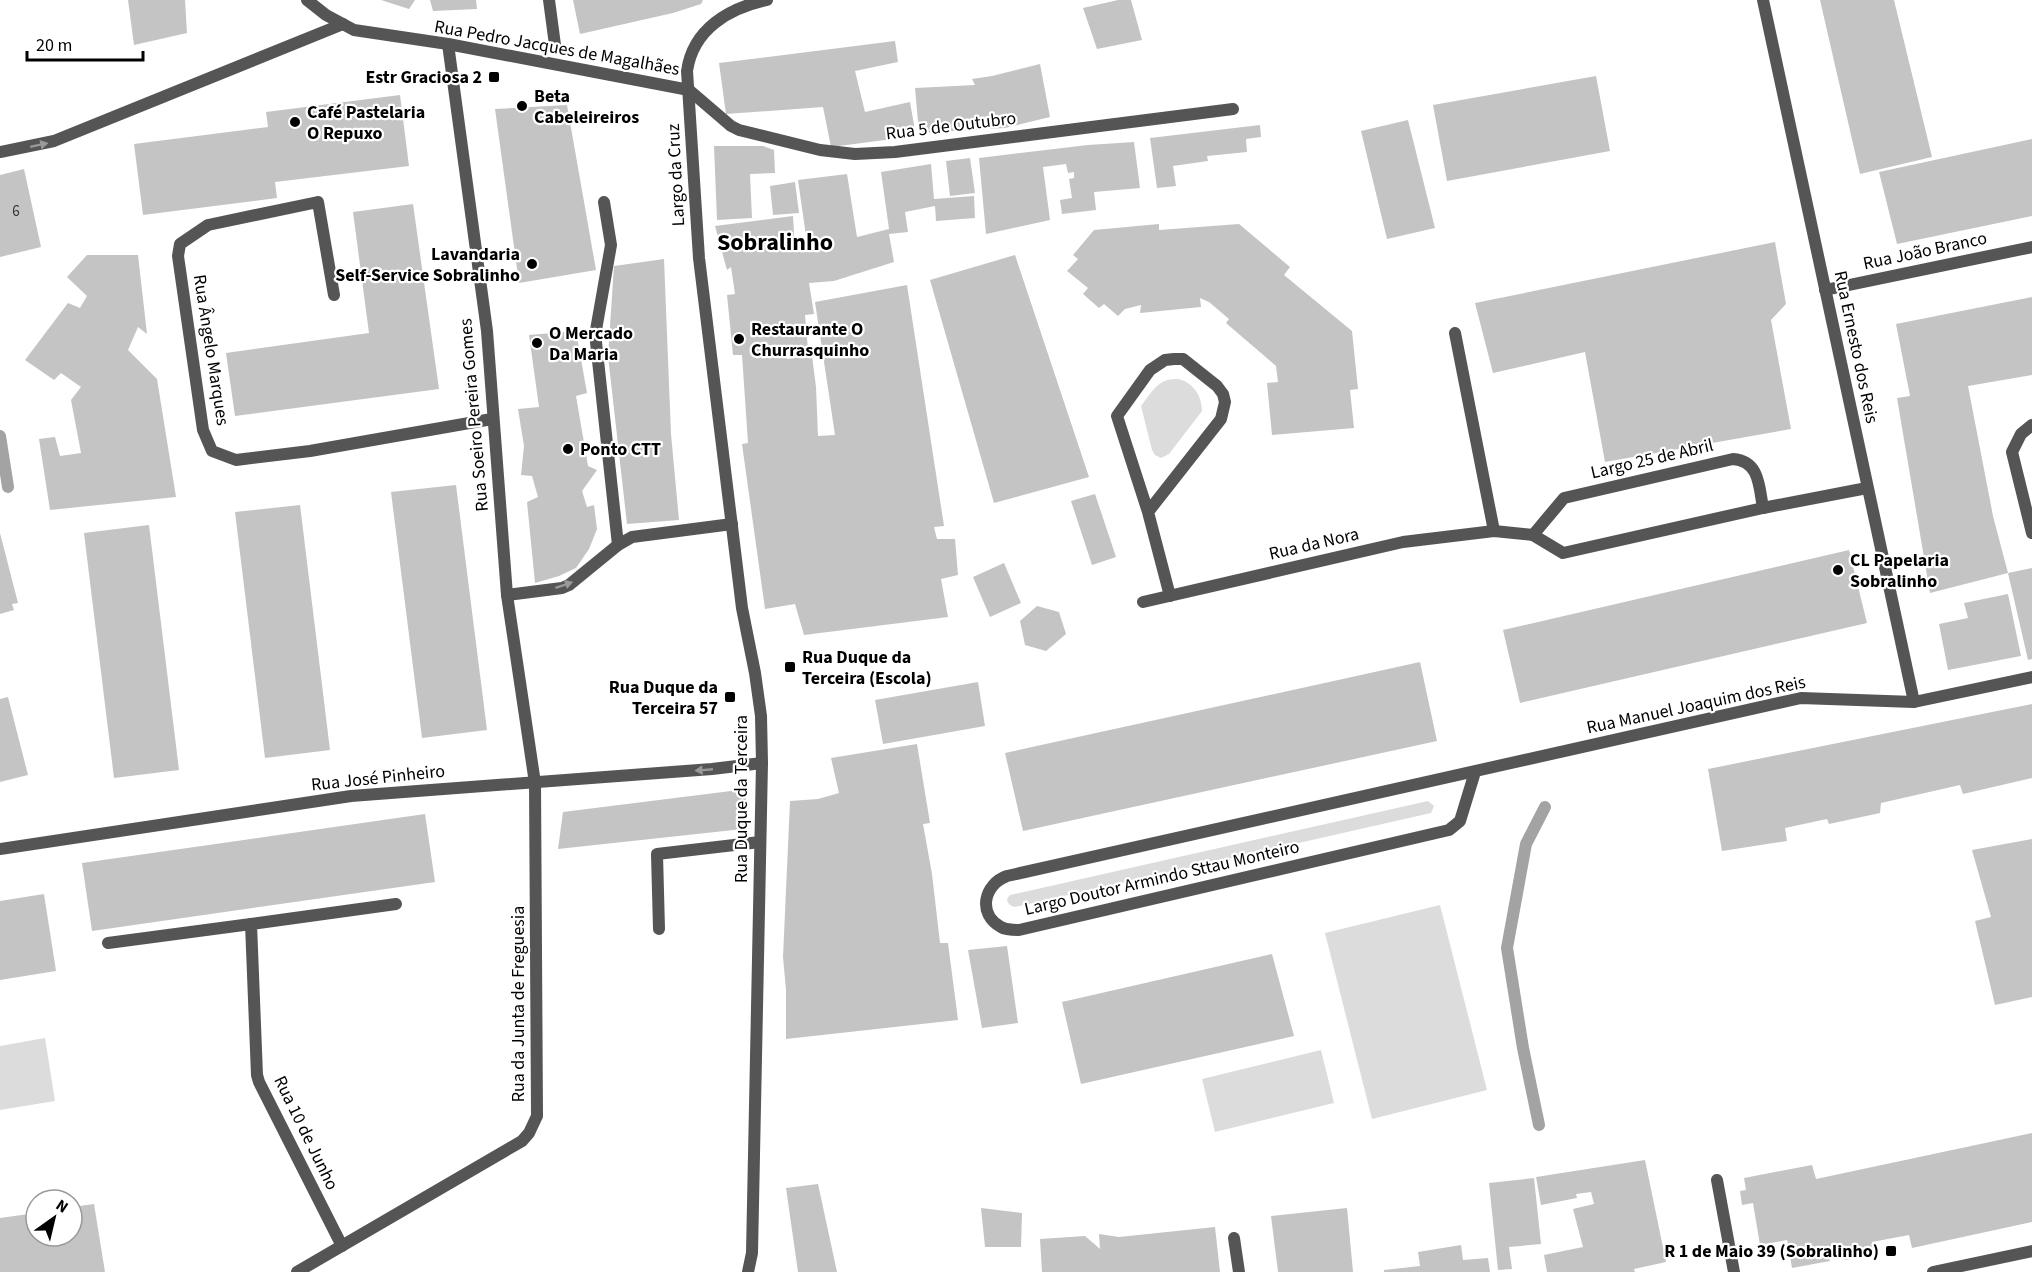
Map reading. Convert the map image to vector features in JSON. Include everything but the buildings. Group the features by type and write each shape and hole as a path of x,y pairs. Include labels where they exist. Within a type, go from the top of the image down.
{"street":[{"name":"Rua Pedro Jacques de Magalhães","path":"307,0 354,30 448,44 689,90 688,60 704,33 715,21 726,14 759,1"},
{"path":"549,0 555,45"},
{"name":"Rua Ernesto dos Reis","path":"1763,0 1914,702"},
{"path":"0,152 54,141 343,24"},
{"name":"Rua Soeiro Pereira Gomes","path":"448,44 487,331 507,595 535,783"},
{"name":"Rua 5 de Outubro","path":"689,90 731,126 740,130 811,148 855,154 895,152 1233,109"},
{"name":"Largo da Cruz","path":"689,90 699,258"},
{"name":"Rua Ângelo Marques","path":"334,295 318,202 208,225 180,244 178,256 203,430 212,451 236,460 310,451 492,419"},
{"path":"604,202 611,245 596,342 618,545"},
{"name":"Rua João Branco","path":"1826,290 2032,247"},
{"name":"Rua Duque da Terceira","path":"699,258 742,608 761,716 752,1253 748,1272"},
{"path":"1455,333 1494,531 1533,535 1563,553 1764,508 1867,488"},
{"path":"1148,512 1221,419 1224,412 1223,394 1217,386 1183,359 1165,360 1150,370 1117,416 1148,512 1170,596"},
{"path":"2032,425 2021,434 2012,452 2032,533"},
{"name":"Largo 25 de Abril","path":"1533,535 1564,498 1733,459 1747,462 1756,472 1764,508"},
{"path":"507,595 562,588 569,585 618,545 632,537 732,524"},
{"name":"Rua da Nora","path":"1143,602 1402,542 1494,531"},
{"name":"Rua Manuel Joaquim dos Reis","path":"1475,772 1801,698 1914,702 2032,676"},
{"name":"Rua José Pinheiro","path":"0,849 351,796 712,770 762,763"},
{"name":"Largo Doutor Armindo Sttau Monteiro","path":"1475,772 1460,821 1449,830 1019,930 1002,927 991,918 987,910 989,890 996,881 1007,876 1475,772"},
{"name":"Rua da Junta de Freguesia","path":"297,1272 522,1141 534,1125 537,1116 535,783"},
{"path":"659,929 657,854 760,842"},
{"path":"108,943 396,904"},
{"name":"Rua 10 de Junho","path":"251,924 259,1082 342,1246"},
{"path":"1717,1180 1734,1272"},
{"path":"1234,1238 1239,1272"},
{"path":"1933,1272 2032,1251"}],"shaded area":[{"path":"1178,379 1188,383 1196,390 1202,411 1169,454 1161,458 1152,450 1141,406 1160,383"},
{"path":"1428,801 1434,806 1431,813 1015,907 1009,904 1007,899 1010,895"},
{"path":"1440,905 1487,1090 1372,1119 1325,933"},
{"path":"45,1038 55,1101 0,1110 0,1046"},
{"path":"1321,1050 1334,1103 1215,1132 1202,1079"}],"waterway":[{"path":"0,436 8,487"},
{"path":"1539,1125 1523,1048 1507,948 1526,844 1545,807"}],"place":[{"name":"Estr Graciosa 2","path":"494,77"},
{"name":"Beta Cabeleireiros","path":"522,106"},
{"name":"Café Pastelaria O Repuxo","path":"295,122"},
{"name":"Lavandaria Self-Service Sobralinho","path":"532,264"},
{"name":"Restaurante O Churrasquinho","path":"739,339"},
{"name":"O Mercado Da Maria","path":"537,343"},
{"name":"Ponto CTT","path":"568,449"},
{"name":"CL Papelaria Sobralinho","path":"1838,570"},
{"name":"Rua Duque da Terceira (Escola)","path":"790,667"},
{"name":"Rua Duque da Terceira 57","path":"730,697"},
{"name":"R 1 de Maio 39 (Sobralinho)","path":"1891,1251"}],"district":[{"name":"Sobralinho","path":"775,242"}]}
